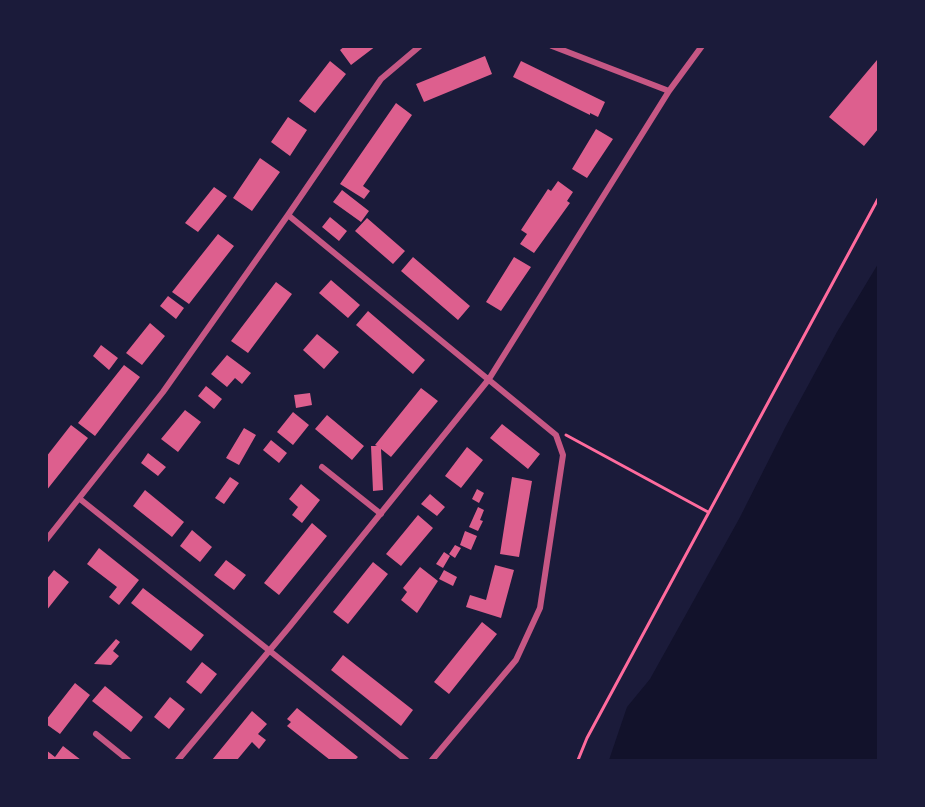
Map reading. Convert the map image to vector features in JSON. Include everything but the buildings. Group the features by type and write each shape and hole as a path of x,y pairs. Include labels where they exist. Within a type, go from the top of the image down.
{"street":[{"path":"46,540 162,392 381,80 420,46"},
{"path":"552,46 669,92"},
{"path":"178,760 291,626 489,379 669,92 702,46"},
{"path":"288,215 556,435 563,455 540,608 516,660 432,760"},
{"path":"322,467 381,514"},
{"path":"80,499 406,760"},
{"path":"96,734 128,760"}],"path":[{"path":"578,760 587,738 708,512 879,199"},
{"path":"556,435 569,435 708,512"}],"shaded area":[{"path":"878,264 878,760 609,760 627,707 650,679 739,519 837,332"}]}
